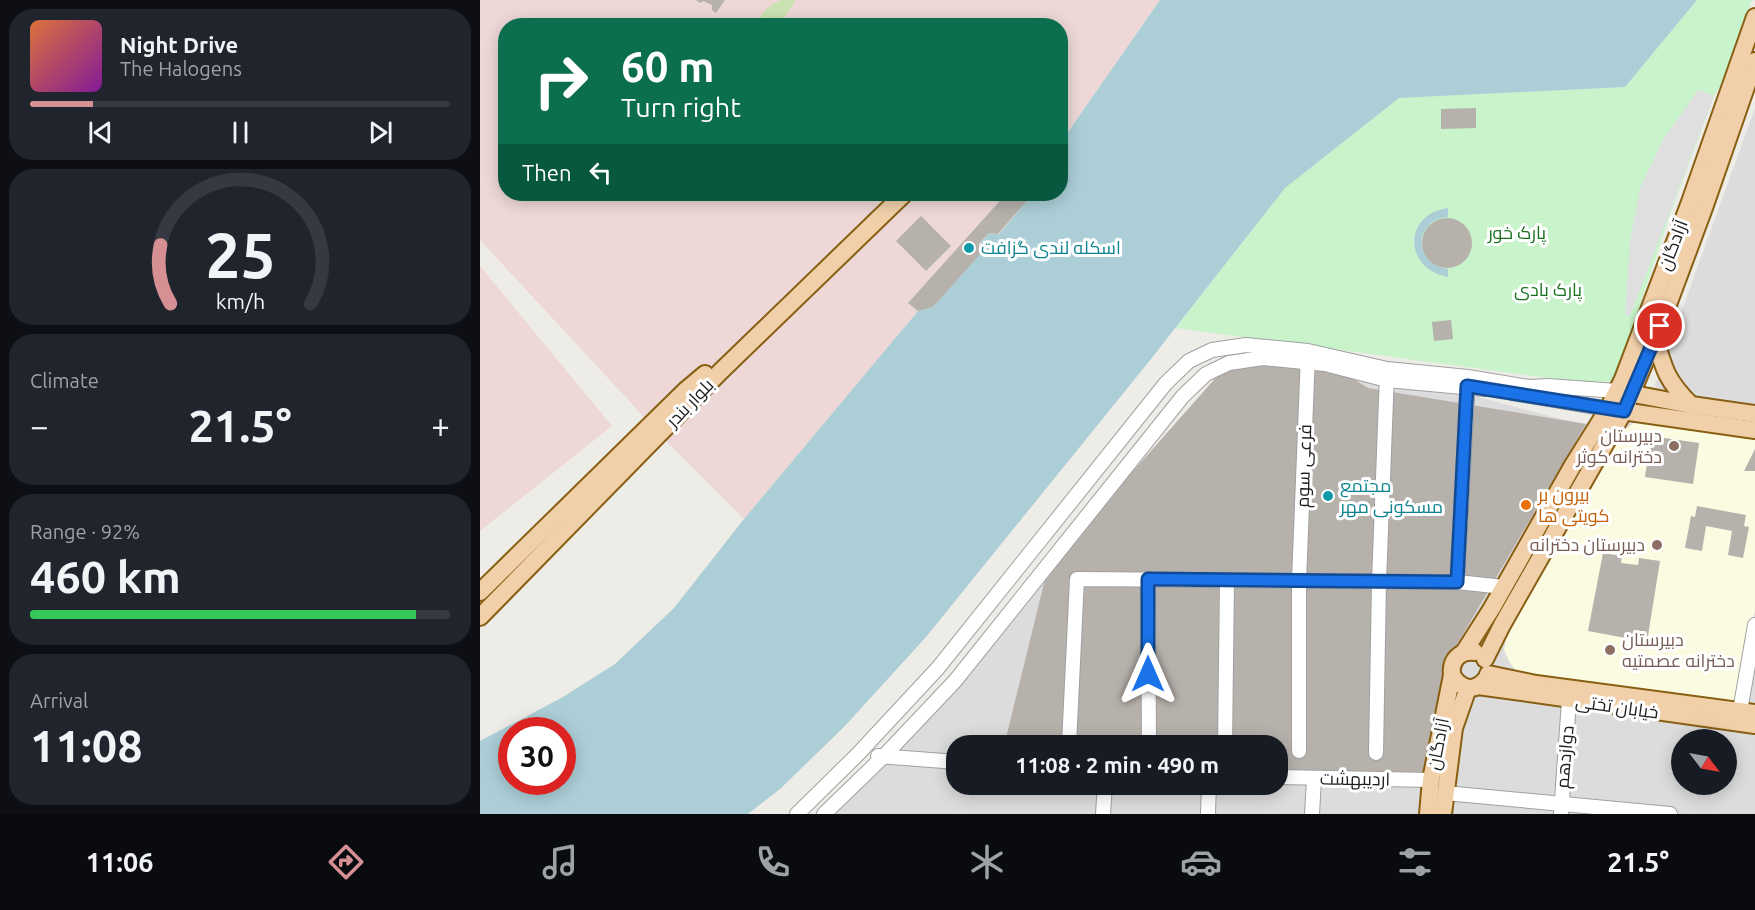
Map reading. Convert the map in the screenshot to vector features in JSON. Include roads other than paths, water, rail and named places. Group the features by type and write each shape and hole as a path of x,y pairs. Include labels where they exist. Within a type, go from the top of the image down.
{"main road":[{"name":"آزادگان","path":"1624,392 1623,379 1690,202 1755,17"},
{"name":"آزادگان","path":"1443,814 1454,728 1480,677 1507,615 1624,392 1655,338 1700,219 1755,61"},
{"name":"بلوار بندر","path":"480,592 842,240 887,201"},
{"name":"بلوار بندر","path":"480,617 720,372 897,201"},
{"path":"1655,338 1665,372 1675,389 1691,405"},
{"path":"1624,392 1755,414"},
{"name":"آزادگان","path":"1464,652 1504,587 1573,465 1616,410"},
{"path":"1616,410 1755,430"},
{"path":"1464,652 1476,652 1480,677 1461,686 1452,675 1453,664 1459,655 1464,652"},
{"name":"آزادگان","path":"1428,814 1431,780 1452,675"},
{"name":"خیابان تختی","path":"1480,677 1569,701 1755,725"},
{"name":"خیابان تختی","path":"1480,677 1748,712"}],"street":[{"path":"797,814 858,754 938,668 1166,383 1189,361 1212,350 1246,345 1308,351 1387,374"},
{"name":"فرعی سوم","path":"1299,751 1299,581 1308,351"},
{"path":"824,814 884,756 955,681 1183,396 1206,374 1229,363 1263,358 1467,382 1624,392"},
{"path":"1376,753 1379,582 1387,374"},
{"path":"1467,382 1616,410"},
{"path":"1457,582 1467,382"},
{"path":"1070,735 1077,579 1457,582 1504,587"},
{"path":"1148,579 1149,735"},
{"path":"1225,735 1227,580"},
{"path":"1748,712 1755,625"},
{"name":"دوازدهم","path":"1561,808 1569,701"},
{"path":"858,754 946,761"},
{"name":"اردیبهشت","path":"1288,777 1431,780"},
{"path":"1312,814 1314,778"},
{"path":"1445,793 1561,808 1670,814"},
{"path":"1104,814 1105,795"},
{"path":"1208,814 1209,795"}],"water":[{"path":"1160,0 1697,0 1625,87 1399,98 1285,188 1151,359 926,637 844,727 780,789 748,814 480,814 480,741 498,731 498,795 576,795 576,717 525,717 563,697 615,664 674,608 744,519 918,311 933,307 981,252 980,244 989,233 999,234 1027,201 1068,201 1068,132"},
{"path":"1448,208 1448,217 1428,226 1423,233 1422,242 1423,251 1428,259 1448,269 1448,277 1433,272 1423,264 1416,253 1414,242 1416,230 1423,220 1433,212"},
{"path":"1449,231 1458,234 1461,243 1458,252 1449,255 1440,252 1437,243 1440,234"}],"place":[{"name":"اسکله لندی گزافت","path":"969,248"},
{"name":"دبیرستان دخترانه کوثر","path":"1674,446"},
{"name":"مجتمع مسکونی مهر","path":"1328,496"},
{"name":"بیرون بر کویتی ها","path":"1526,505"},
{"name":"دبیرستان دخترانه","path":"1657,545"},
{"name":"دبیرستان دخترانه عصمتیه","path":"1610,650"}],"park label":[{"name":"پارک خور","path":"1517,233"},
{"name":"پارک بادی","path":"1548,290"}]}
